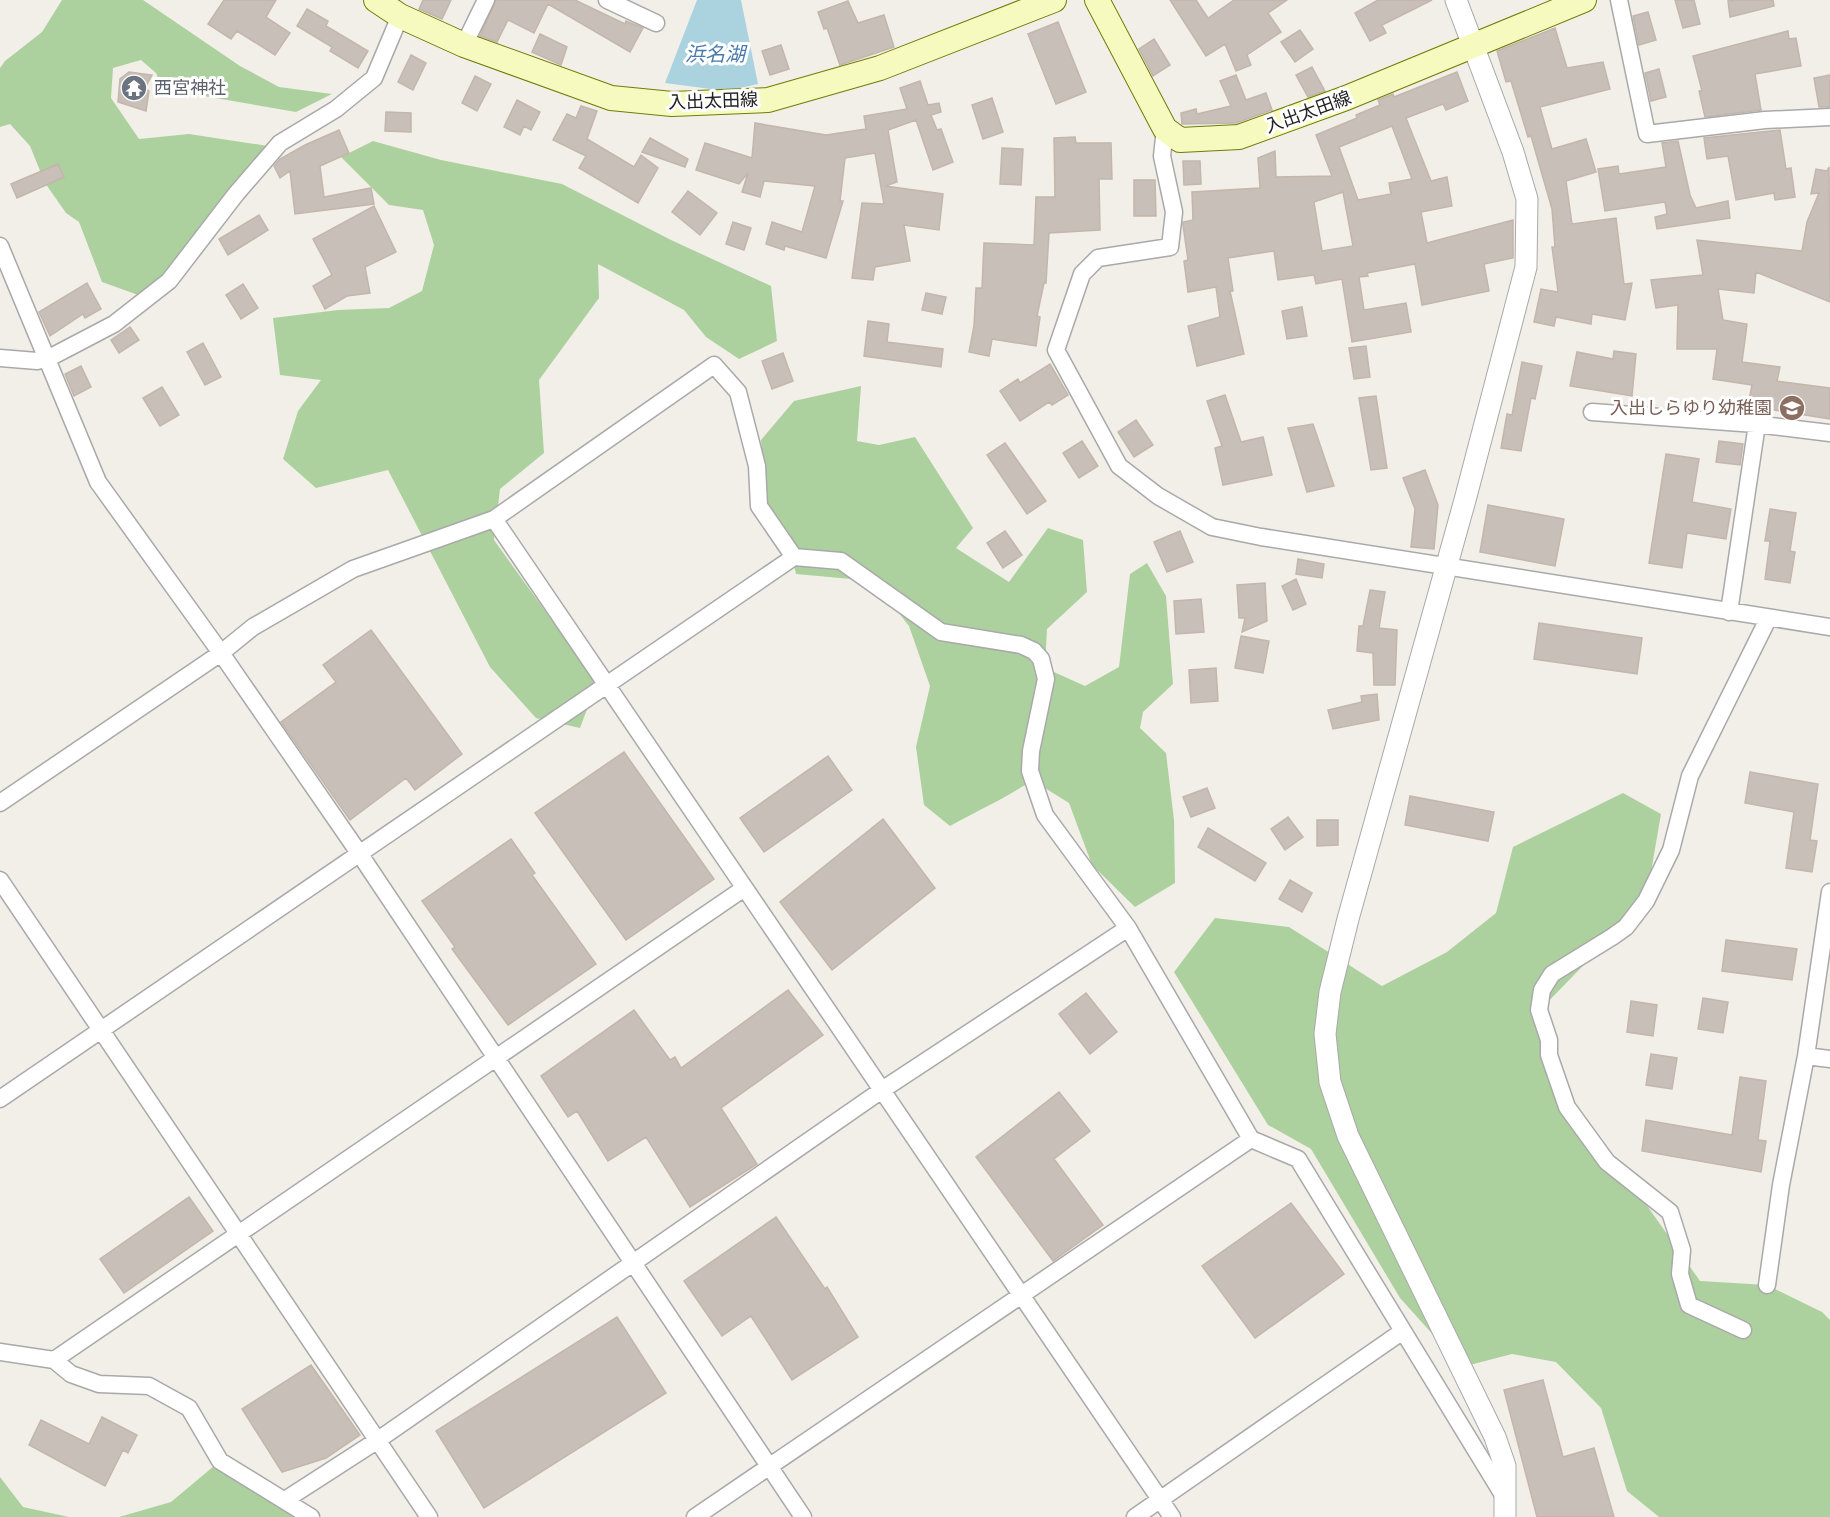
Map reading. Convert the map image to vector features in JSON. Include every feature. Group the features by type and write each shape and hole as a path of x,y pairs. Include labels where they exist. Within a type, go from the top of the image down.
{"main road":[{"name":"入出太田線","path":"376,0 400,16 464,45 611,98 672,104 768,100 880,68 1054,0"},
{"path":"1097,0 1165,129"},
{"name":"入出太田線","path":"1165,129 1180,140 1239,137 1346,98 1584,0"}],"street":[{"path":"464,45 486,0"},
{"path":"607,0 656,23"},
{"path":"1456,0 1513,152 1527,199 1526,267 1348,919 1330,992 1325,1034 1330,1083 1348,1136 1495,1437 1505,1466 1506,1508"},
{"path":"1618,0 1647,134 1765,120 1830,117"},
{"path":"0,358 37,361 49,358 114,324 169,281 236,194 280,143 336,109 374,78 400,16"},
{"path":"1165,129 1162,156 1174,212 1170,247 1098,258 1089,264 1082,274 1056,350 1119,466 1158,496 1212,527 1327,549 1830,627"},
{"path":"0,246 49,358 98,483 221,653 359,854 634,1261 803,1517"},
{"path":"0,803 221,653 253,627 353,569 494,519 714,365 738,392 757,466 759,506 794,557"},
{"path":"1592,412 1757,424 1830,433"},
{"path":"1729,612 1757,424"},
{"path":"494,519 743,889 1172,1517"},
{"path":"0,1099 794,557 841,561 941,632 1021,645 1034,651 1041,659 1046,679 1030,751 1032,780 1045,815 1128,928 1251,1139 1298,1159 1403,1331 1506,1508"},
{"path":"1743,1330 1689,1305 1680,1274 1682,1250 1670,1212 1607,1162 1567,1107 1549,1055 1550,1040 1539,1010 1542,990 1552,974 1619,932 1646,901 1671,850 1690,776 1768,619"},
{"path":"0,880 429,1517"},
{"path":"54,1360 743,889"},
{"path":"1767,1285 1781,1185 1806,1056 1830,892"},
{"path":"285,1500 378,1440 882,1090 1128,928"},
{"path":"1806,1056 1830,1059"},
{"path":"695,1517 1022,1298 1251,1139"},
{"path":"1135,1517 1403,1331"},
{"path":"0,1352 54,1360 71,1374 99,1384 149,1386 189,1408 220,1461 311,1517"}],"green space":[{"path":"62,0 143,0 240,66 279,87 332,94 296,112 163,89 156,73 141,60 113,68 111,98 139,139 189,134 268,146 186,258 141,296 102,282 79,222 66,213 45,183 30,146 10,124 0,127 0,68 5,61 42,32"},
{"path":"373,141 441,160 562,184 671,240 771,286 777,341 739,359 706,337 684,310 598,264 599,298 539,380 544,453 500,489 494,540 597,683 580,728 536,718 490,667 388,470 316,488 283,459 298,411 321,380 280,375 273,318 338,310 389,308 422,291 434,245 423,210 389,205 341,157"},
{"path":"861,386 857,441 879,445 915,437 973,528 956,548 1009,582 1048,528 1083,540 1087,592 1047,629 1045,668 1085,686 1119,667 1130,574 1147,563 1166,596 1173,684 1143,712 1140,728 1166,753 1174,820 1175,883 1135,907 1092,865 1069,803 1032,780 1002,799 950,826 924,805 916,747 930,686 909,626 880,589 851,579 796,574 786,531 766,500 761,440 794,401"},
{"path":"1623,793 1661,814 1646,901 1539,1011 1556,1076 1700,1281 1767,1285 1822,1312 1830,1320 1830,1517 1659,1517 1627,1491 1601,1408 1556,1362 1512,1354 1462,1367 1400,1298 1311,1149 1268,1125 1174,972 1215,918 1289,927 1382,986 1447,952 1496,913 1513,847"},
{"path":"220,1461 310,1517 119,1517 171,1502"},
{"path":"0,1477 23,1507 69,1517 0,1517"}],"water":[{"name":"浜名湖","path":"697,0 741,0 758,84 726,91 665,83"}],"building":[{"path":"224,0 276,0 266,17 290,33 275,55 237,31 231,39 208,24"},
{"path":"423,0 451,0 442,19 419,9"},
{"path":"496,0 575,0 625,24 626,21 643,28 630,52 548,4 534,33 508,20 497,42 480,36"},
{"path":"1170,0 1196,0 1208,18 1234,0 1287,0 1268,13 1281,32 1247,55 1251,65 1236,71 1225,44 1206,56"},
{"path":"1378,0 1432,0 1382,25 1386,33 1370,41 1355,13"},
{"path":"1675,0 1694,0 1700,24 1683,28"},
{"path":"1773,0 1774,6 1730,17 1728,1"},
{"path":"848,1 858,23 884,15 894,47 840,65 827,28 824,29 818,12"},
{"path":"307,9 328,21 326,26 368,51 358,68 330,51 332,47 297,26"},
{"path":"1648,12 1656,40 1639,45 1633,16"},
{"path":"1058,22 1086,92 1056,104 1028,34"},
{"path":"1555,28 1567,68 1603,62 1610,89 1540,107 1552,149 1586,139 1596,172 1566,181 1572,224 1616,218 1624,284 1632,283 1625,320 1592,314 1591,324 1556,317 1554,326 1534,322 1541,289 1558,292 1552,247 1555,247 1552,209 1531,136 1528,137 1511,81 1506,82 1497,51"},
{"path":"1300,30 1313,49 1295,62 1281,42"},
{"path":"1788,31 1789,39 1796,38 1801,66 1755,74 1761,110 1705,117 1699,91 1702,91 1693,56"},
{"path":"540,34 567,47 561,65 532,52"},
{"path":"1154,39 1170,65 1153,76 1139,49"},
{"path":"781,45 789,69 770,75 762,51"},
{"path":"411,55 426,63 413,90 398,82"},
{"path":"1312,67 1325,91 1308,97 1296,75"},
{"path":"1659,69 1666,97 1651,101 1645,73"},
{"path":"129,72 152,75 145,88 149,91 146,111 118,102 120,79"},
{"path":"1457,72 1468,101 1446,110 1443,104 1406,118 1431,181 1447,177 1452,206 1421,212 1427,243 1513,220 1513,258 1484,264 1489,291 1422,305 1415,264 1367,273 1368,276 1359,277 1364,310 1406,303 1411,332 1352,342 1342,279 1316,284 1314,275 1278,280 1274,251 1228,258 1233,291 1230,291 1244,354 1197,366 1188,326 1220,317 1216,287 1188,292 1184,261 1188,260 1183,222 1193,220 1192,192 1260,188 1258,158 1275,151 1276,177 1332,176 1316,135 1357,118 1356,115 1380,105 1378,100 1393,94 1394,97","holes":["1392,126 1412,179 1389,183 1391,194 1358,200 1339,147","1343,192 1353,246 1322,251 1314,202"]},
{"path":"1236,75 1246,100 1266,93 1272,110 1236,123 1182,124 1181,113 1196,109 1197,114 1231,106 1220,81"},
{"path":"1830,75 1830,107 1819,107 1814,78"},
{"path":"475,76 491,84 477,111 462,103"},
{"path":"920,81 928,105 939,103 941,112 931,115 937,130 941,129 953,162 933,170 916,120 888,130 897,182 885,186 943,194 939,230 904,225 910,261 875,267 873,280 852,278 862,203 884,204 875,153 845,158 840,201 843,201 826,258 785,246 784,250 766,244 772,222 802,232 815,186 764,181 760,197 742,192 748,173 739,184 696,170 705,143 752,158 755,123 826,135 866,129 864,116 907,109 900,88"},
{"path":"992,98 1003,132 983,139 972,105"},
{"path":"517,100 540,112 531,130 524,126 520,135 504,127"},
{"path":"581,106 597,111 587,139 634,167 641,155 658,168 638,203 579,168 586,156 553,140 567,114 576,118"},
{"path":"386,112 411,113 411,132 385,131"},
{"path":"339,130 349,153 320,166 324,197 371,188 374,204 295,214 290,171 280,178 274,166 280,159 305,145"},
{"path":"1780,130 1786,169 1791,168 1795,197 1775,200 1774,193 1736,200 1728,156 1707,159 1704,138"},
{"path":"1075,137 1076,143 1111,143 1112,179 1099,179 1100,230 1049,233 1046,283 1044,283 1037,316 1040,317 1036,346 992,339 989,356 969,352 974,326 976,288 982,288 984,243 1034,245 1036,197 1055,197 1054,138"},
{"path":"650,138 688,159 685,167 642,152"},
{"path":"1678,141 1690,195 1696,208 1728,201 1730,218 1657,229 1655,217 1667,214 1665,202 1605,211 1598,169 1618,166 1619,174 1666,167 1662,143"},
{"path":"1002,148 1023,149 1021,185 1000,184"},
{"path":"1183,161 1200,161 1201,184 1184,185"},
{"path":"58,164 64,177 17,198 11,184"},
{"path":"1829,167 1830,302 1756,272 1754,293 1718,289 1723,320 1747,324 1742,362 1780,367 1777,381 1830,388 1830,419 1748,406 1752,385 1713,379 1717,349 1677,349 1678,305 1656,308 1651,280 1703,275 1697,240 1802,251 1807,222 1819,193 1811,194 1816,169 1827,171"},
{"path":"1134,180 1155,180 1156,216 1134,216"},
{"path":"688,191 717,213 700,235 672,212"},
{"path":"374,206 396,252 365,267 370,293 347,296 325,309 313,286 332,275 313,239"},
{"path":"259,215 268,230 228,255 219,239"},
{"path":"733,222 751,228 744,250 726,244"},
{"path":"87,283 101,309 85,318 83,314 50,336 39,312"},
{"path":"243,284 258,308 241,319 226,295"},
{"path":"926,293 946,297 942,314 922,310"},
{"path":"1302,307 1307,336 1287,339 1282,311"},
{"path":"868,321 889,324 887,342 943,349 941,367 864,356"},
{"path":"130,327 139,340 119,353 111,340"},
{"path":"203,343 221,377 205,385 187,352"},
{"path":"1366,346 1370,377 1354,379 1349,348"},
{"path":"1614,351 1636,354 1632,396 1570,386 1577,352 1613,359"},
{"path":"783,353 793,381 772,389 762,361"},
{"path":"1522,362 1542,366 1535,399 1531,398 1521,451 1501,448 1507,414 1512,415"},
{"path":"1050,364 1068,395 1052,405 1049,402 1020,421 1000,391 1018,379 1020,383"},
{"path":"81,366 91,387 74,396 65,374"},
{"path":"162,387 179,415 160,426 143,398"},
{"path":"1225,395 1241,442 1263,437 1272,475 1223,485 1215,448 1222,446 1207,401"},
{"path":"1376,396 1387,468 1371,470 1359,398"},
{"path":"1136,420 1153,445 1134,457 1118,432"},
{"path":"1313,424 1334,486 1307,492 1288,428"},
{"path":"1082,441 1098,466 1079,478 1063,453"},
{"path":"1719,441 1743,444 1740,465 1716,462"},
{"path":"1005,443 1046,501 1027,514 987,455"},
{"path":"1666,454 1699,459 1692,502 1731,509 1726,539 1687,533 1682,568 1649,563"},
{"path":"1425,470 1438,505 1434,549 1411,547 1415,509 1403,478"},
{"path":"1488,505 1564,519 1555,566 1480,552"},
{"path":"1770,509 1796,513 1790,551 1795,552 1790,583 1765,579 1770,541 1765,541"},
{"path":"1005,531 1022,555 1003,568 987,543"},
{"path":"1180,531 1193,562 1167,572 1154,542"},
{"path":"1298,559 1324,564 1322,578 1296,574"},
{"path":"1296,579 1306,604 1293,610 1282,586"},
{"path":"1265,583 1267,621 1242,632 1245,618 1239,618 1237,585"},
{"path":"1370,590 1385,592 1379,628 1397,630 1395,685 1374,685 1373,653 1357,651 1359,626 1363,626"},
{"path":"1201,599 1204,632 1176,634 1174,601"},
{"path":"1539,623 1642,638 1637,674 1534,659"},
{"path":"371,630 462,754 415,790 406,778 350,820 281,722 336,682 323,665"},
{"path":"1241,636 1269,641 1263,673 1235,668"},
{"path":"1216,668 1218,701 1191,703 1189,670"},
{"path":"1377,694 1379,720 1333,729 1328,710 1362,702 1361,696"},
{"path":"624,752 714,879 626,940 535,813"},
{"path":"828,756 852,790 764,852 740,818"},
{"path":"1750,772 1818,784 1810,840 1817,841 1812,872 1786,868 1794,812 1745,803"},
{"path":"1207,788 1215,808 1191,817 1183,797"},
{"path":"1410,796 1494,812 1488,841 1405,825"},
{"path":"1288,817 1303,837 1285,850 1271,829"},
{"path":"883,819 935,888 832,970 780,902"},
{"path":"1317,820 1338,820 1338,845 1317,846"},
{"path":"1208,828 1266,863 1255,881 1198,847"},
{"path":"511,839 535,873 532,875 596,964 508,1025 452,949 455,947 422,901"},
{"path":"1290,880 1312,893 1302,912 1279,899"},
{"path":"1726,940 1797,949 1792,980 1722,971"},
{"path":"788,990 823,1035 721,1108 757,1164 690,1207 646,1137 608,1161 577,1111 568,1117 541,1076 634,1010 670,1060 675,1057 681,1068"},
{"path":"1086,993 1117,1032 1090,1054 1059,1014"},
{"path":"1703,998 1728,1002 1723,1033 1698,1029"},
{"path":"1631,1001 1657,1005 1653,1036 1627,1032"},
{"path":"1651,1054 1677,1058 1672,1089 1646,1085"},
{"path":"1740,1077 1766,1081 1758,1140 1766,1141 1761,1172 1642,1151 1646,1120 1732,1135"},
{"path":"1059,1092 1090,1131 1054,1159 1103,1225 1053,1261 976,1157"},
{"path":"189,1197 213,1231 124,1293 100,1259"},
{"path":"1291,1203 1344,1274 1255,1338 1202,1266"},
{"path":"776,1217 825,1289 827,1287 858,1337 792,1380 751,1316 722,1336 684,1281"},
{"path":"617,1317 666,1393 484,1508 436,1431"},
{"path":"311,1365 360,1435 326,1458 282,1472 242,1409"},
{"path":"1543,1380 1563,1457 1594,1448 1614,1517 1537,1517 1504,1390"},
{"path":"102,1417 137,1435 128,1453 123,1450 105,1486 29,1445 41,1420 89,1444"}],"place":[{"name":"西宮神社","path":"134,88"},
{"name":"入出しらゆり幼稚園","path":"1792,408"}]}
